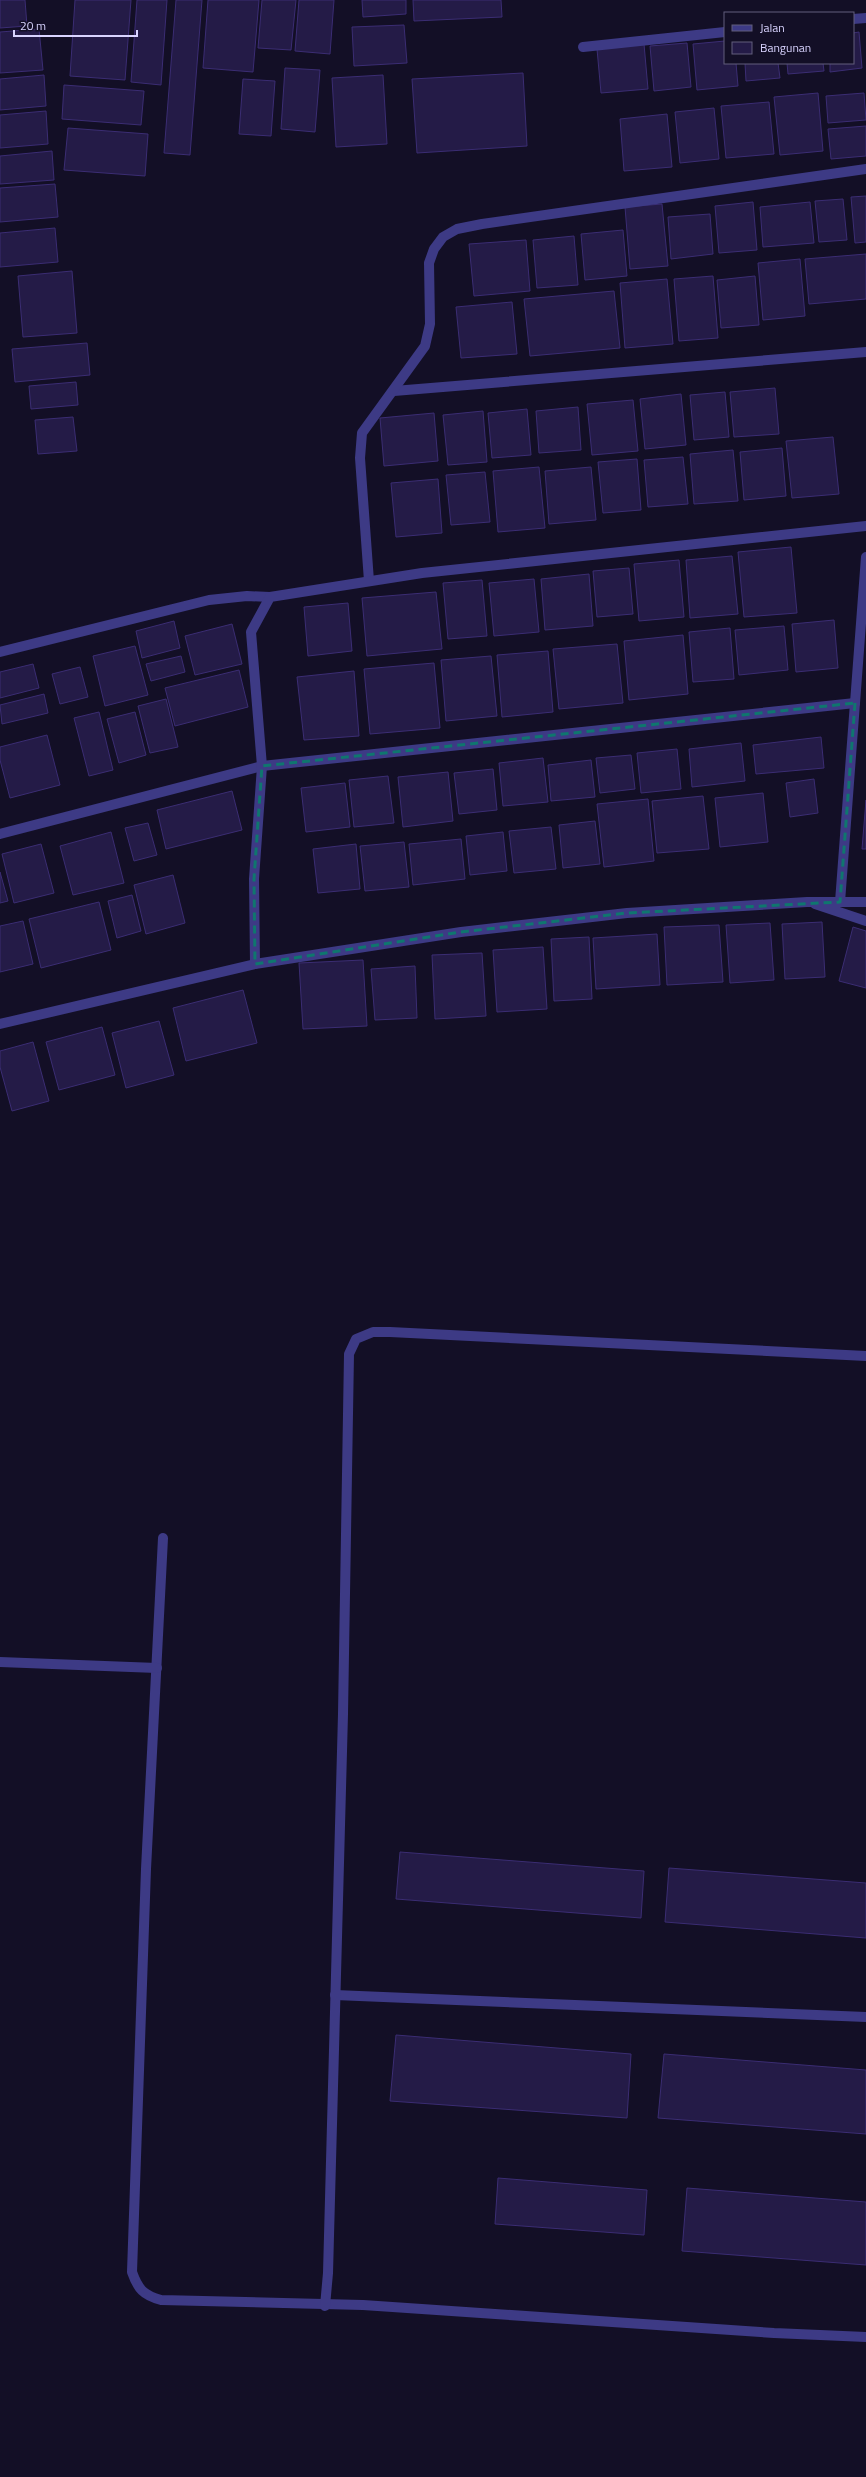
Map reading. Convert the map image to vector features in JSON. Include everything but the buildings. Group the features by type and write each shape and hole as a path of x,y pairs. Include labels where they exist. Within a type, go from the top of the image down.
{"street":[{"path":"854,19 866,18"},
{"path":"583,47 724,32"},
{"path":"369,581 361,443 362,433 367,424 394,391 425,346 430,324 429,263 434,249 443,238 457,229 866,169"},
{"path":"394,391 866,352"},
{"path":"0,652 209,600 247,596 270,597 369,581 866,526"},
{"path":"840,902 866,557"},
{"path":"255,964 254,879 262,766 251,632 270,597"},
{"path":"0,834 262,766 855,703"},
{"path":"807,902 866,921"},
{"path":"0,1024 255,964 461,932 627,913 807,902 866,902"},
{"path":"325,2306 328,2272 335,1995 349,1354 356,1339 373,1332 390,1332 866,1356"},
{"path":"163,1538 146,1870 132,2272 137,2286 146,2296 161,2300 325,2306 363,2305 774,2333 866,2337"},
{"path":"0,1662 157,1668"},
{"path":"335,1995 866,2018"}],"highlighted area":[{"path":"855,703 840,902 627,913 461,932 255,964 254,879 262,766"}]}
